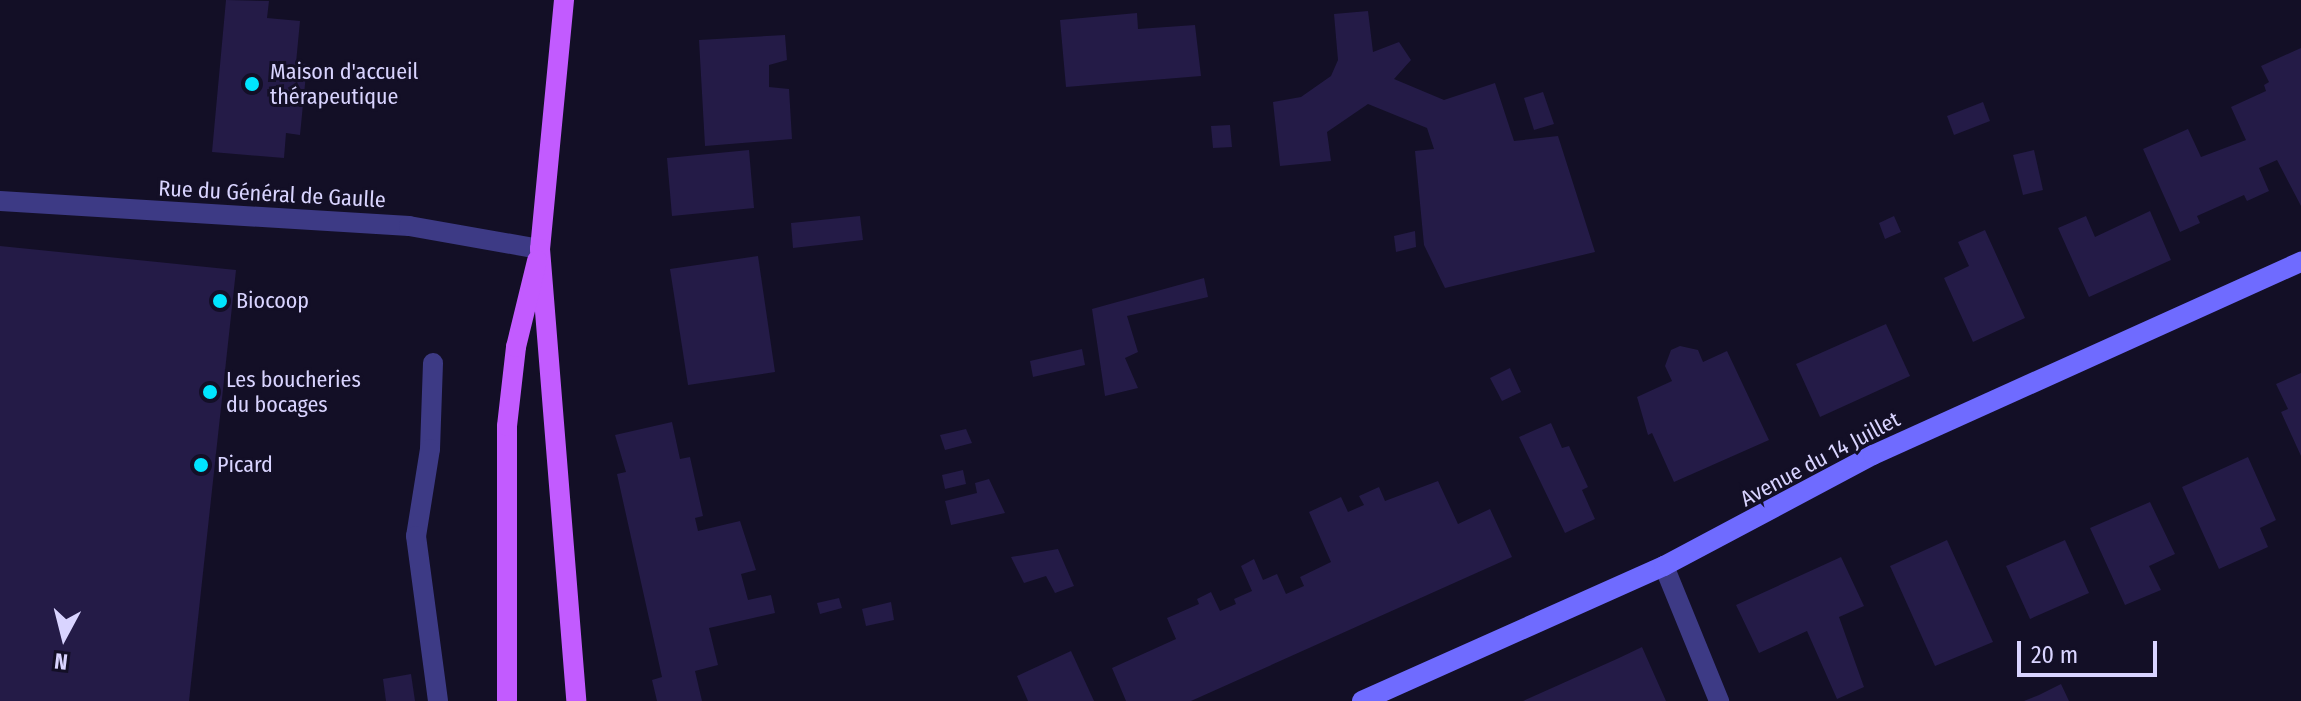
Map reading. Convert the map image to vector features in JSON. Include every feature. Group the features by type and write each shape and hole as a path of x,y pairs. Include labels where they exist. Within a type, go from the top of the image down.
{"main road":[{"path":"564,0 540,249 576,701"},
{"path":"507,701 508,412 523,310 540,249"}],"street":[{"name":"Rue du Général de Gaulle","path":"0,201 409,226 540,249"},
{"name":"Avenue du 14 Juillet","path":"1362,701 1664,566 1873,455 2301,262"},
{"path":"433,363 430,449 416,536 438,701"},
{"path":"1664,566 1719,701"}],"building":[{"path":"226,0 269,1 267,18 300,21 296,63 307,64 300,135 286,133 284,158 212,152"},
{"path":"1368,11 1373,52 1399,42 1411,60 1394,79 1444,100 1495,83 1514,141 1558,136 1595,252 1445,288 1424,245 1415,151 1434,149 1427,128 1368,104 1327,132 1331,161 1280,166 1273,102 1301,97 1331,76 1338,60 1334,14"},
{"path":"1137,13 1138,29 1195,25 1201,76 1066,87 1060,20"},
{"path":"785,35 787,60 769,65 769,87 789,89 792,139 705,146 699,40"},
{"path":"2301,48 2301,206 2277,160 2259,168 2269,191 2247,201 2244,195 2197,216 2200,223 2180,232 2143,149 2188,129 2201,157 2246,140 2231,107 2266,91 2264,85 2269,82 2261,66"},
{"path":"1543,92 1554,124 1534,130 1524,98"},
{"path":"1983,102 1990,121 1954,135 1947,116"},
{"path":"1230,125 1232,147 1213,148 1211,126"},
{"path":"749,150 754,208 672,216 667,158"},
{"path":"2034,150 2043,190 2023,195 2013,155"},
{"path":"2150,211 2171,260 2089,297 2058,228 2086,216 2095,237"},
{"path":"860,216 863,240 793,248 791,223"},
{"path":"1894,216 1901,232 1885,239 1879,223"},
{"path":"1985,230 2025,318 1973,342 1944,278 1969,266 1958,242"},
{"path":"1415,231 1416,247 1396,252 1394,236"},
{"path":"0,246 236,270 189,701 0,701"},
{"path":"758,256 775,372 688,385 670,269"},
{"path":"1204,278 1208,297 1127,316 1138,352 1125,358 1138,388 1105,396 1092,309"},
{"path":"1886,324 1910,376 1820,417 1796,364"},
{"path":"1680,346 1698,350 1703,362 1727,351 1769,440 1674,482 1652,433 1648,435 1637,397 1672,381 1665,366 1671,350"},
{"path":"1082,349 1085,365 1033,377 1030,361"},
{"path":"1510,368 1521,392 1502,401 1490,378"},
{"path":"2301,373 2301,456 2281,412 2288,409 2276,384"},
{"path":"672,422 680,459 690,457 703,516 695,518 698,531 740,521 756,570 741,574 748,600 771,595 775,613 709,628 718,665 695,671 702,701 657,701 652,680 662,677 617,474 626,472 615,435"},
{"path":"1551,423 1562,448 1569,446 1588,487 1582,490 1595,519 1565,533 1519,437"},
{"path":"966,429 972,443 945,450 940,435"},
{"path":"2248,457 2276,520 2260,528 2268,547 2219,569 2182,487"},
{"path":"963,470 966,484 945,489 942,475"},
{"path":"989,479 1005,513 951,525 945,501 977,493 975,483"},
{"path":"1438,481 1458,524 1490,509 1512,557 1191,701 1126,701 1112,668 1176,639 1167,618 1199,604 1197,599 1211,592 1220,611 1236,604 1234,599 1252,591 1241,566 1254,559 1263,580 1277,574 1286,594 1304,586 1300,577 1331,562 1309,512 1341,497 1348,512 1364,505 1359,496 1379,487 1385,501"},
{"path":"2150,502 2175,554 2149,566 2161,590 2125,605 2090,528"},
{"path":"1947,540 1993,642 1935,666 1890,566"},
{"path":"2065,540 2089,593 2030,619 2006,566"},
{"path":"1058,549 1074,586 1055,593 1046,576 1024,583 1011,557"},
{"path":"1841,557 1864,606 1839,617 1864,687 1837,699 1807,631 1759,653 1736,605"},
{"path":"839,598 842,608 820,614 817,603"},
{"path":"891,602 894,620 866,626 862,609"},
{"path":"1642,647 1666,701 1523,701 1619,658"},
{"path":"1071,651 1094,701 1028,701 1017,676"},
{"path":"411,674 415,701 386,701 383,679"},
{"path":"2061,684 2069,701 2024,701 2039,695"}],"place":[{"name":"Maison d'accueil thérapeutique","path":"252,84"},
{"name":"Biocoop","path":"220,301"},
{"name":"Les boucheries du bocages","path":"210,392"},
{"name":"Picard","path":"201,465"}]}
